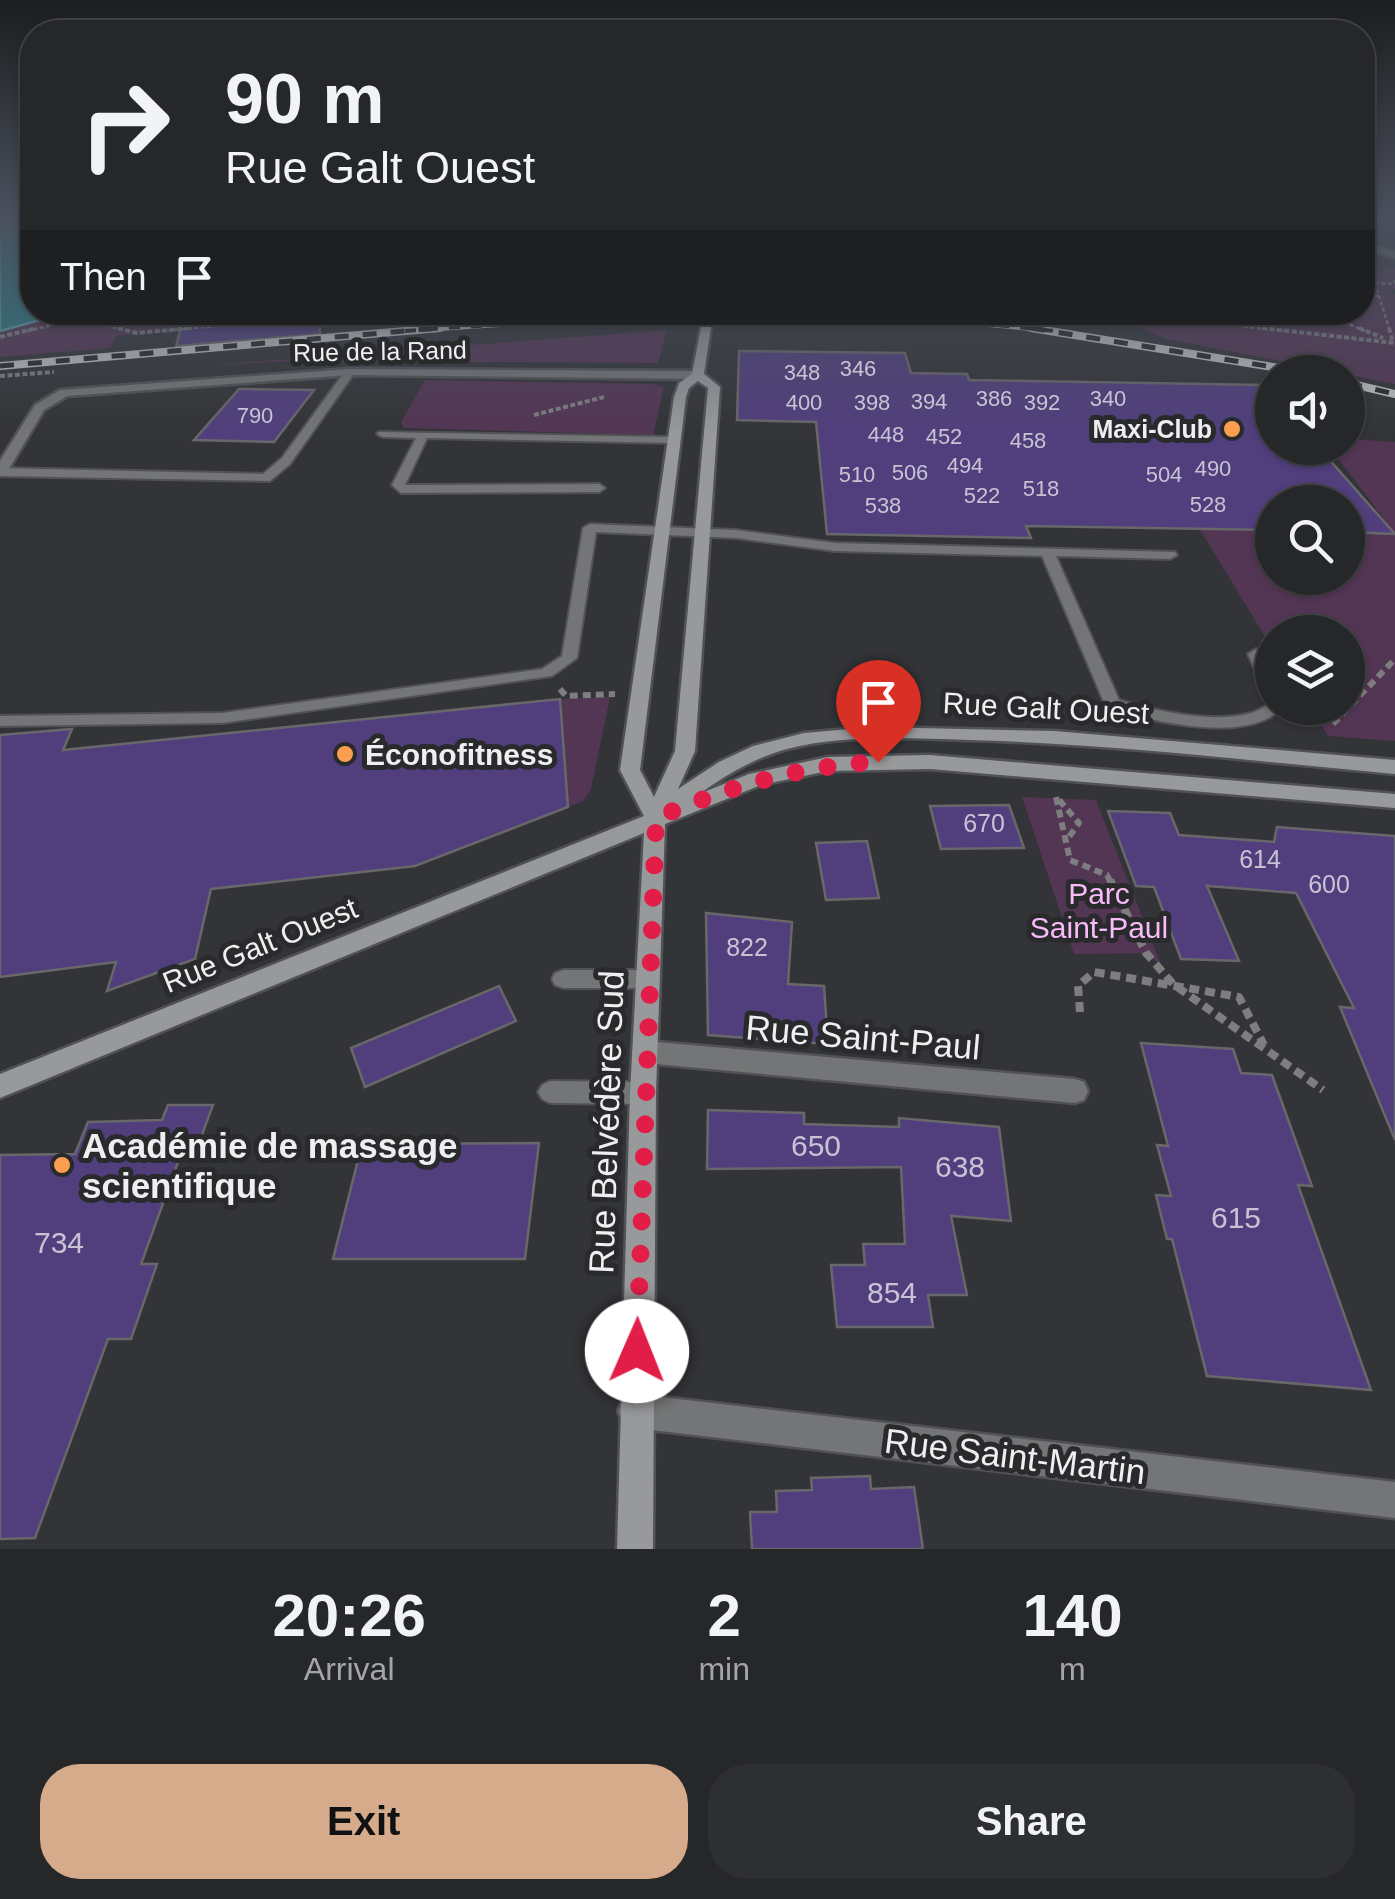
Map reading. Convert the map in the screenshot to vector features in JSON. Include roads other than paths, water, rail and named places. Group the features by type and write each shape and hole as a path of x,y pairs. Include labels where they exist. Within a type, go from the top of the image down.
{"main road":[{"name":"Rue Belvédère Sud","path":"656,818 630,770 683,386 698,375 706,325"},
{"name":"Rue Belvédère Sud","path":"635,1549 644,1052 656,818 686,752 714,386 698,375"},
{"name":"Rue Galt Ouest","path":"656,818 714,771 763,750 810,739 860,735 1022,736 1395,767"},
{"name":"Rue Galt Ouest","path":"0,1086 756,779 828,764 878,762 1079,772 1395,801"}],"street":[{"name":"Rue de la Rand","path":"0,472 39,408 64,392 350,372 698,375"},
{"name":"Rue Saint-Paul","path":"644,1052 1076,1091"},
{"name":"Rue Saint-Martin","path":"636,1411 1395,1500"}],"lane":[{"path":"0,472 266,478 286,461 350,372"},
{"path":"383,434 674,440"},
{"path":"423,435 398,485 401,489 599,488"},
{"path":"0,722 222,718 546,674 569,658 590,528 702,532 835,547 1170,556"},
{"path":"1046,552 1112,702 1156,716 1240,722 1255,719"},
{"path":"563,979 648,979"},
{"path":"550,1092 643,1093"}],"water":[{"path":"0,290 20,290 22,325 0,331"}],"railway":[{"path":"406,331 503,325"},
{"path":"993,325 1043,330"},
{"path":"406,331 440,328"},
{"path":"1031,328 1043,330"},
{"path":"1043,330 1054,331"},
{"path":"1043,330 1255,364"},
{"path":"0,366 406,331"},
{"path":"1365,387 1395,394"}],"place":[{"name":"Maxi-Club","path":"1232,429"},
{"name":"Éconofitness","path":"345,754"},
{"name":"Académie de massage scientifique","path":"62,1165"}],"park label":[{"name":"Parc Saint-Paul","path":"1099,910"}]}
